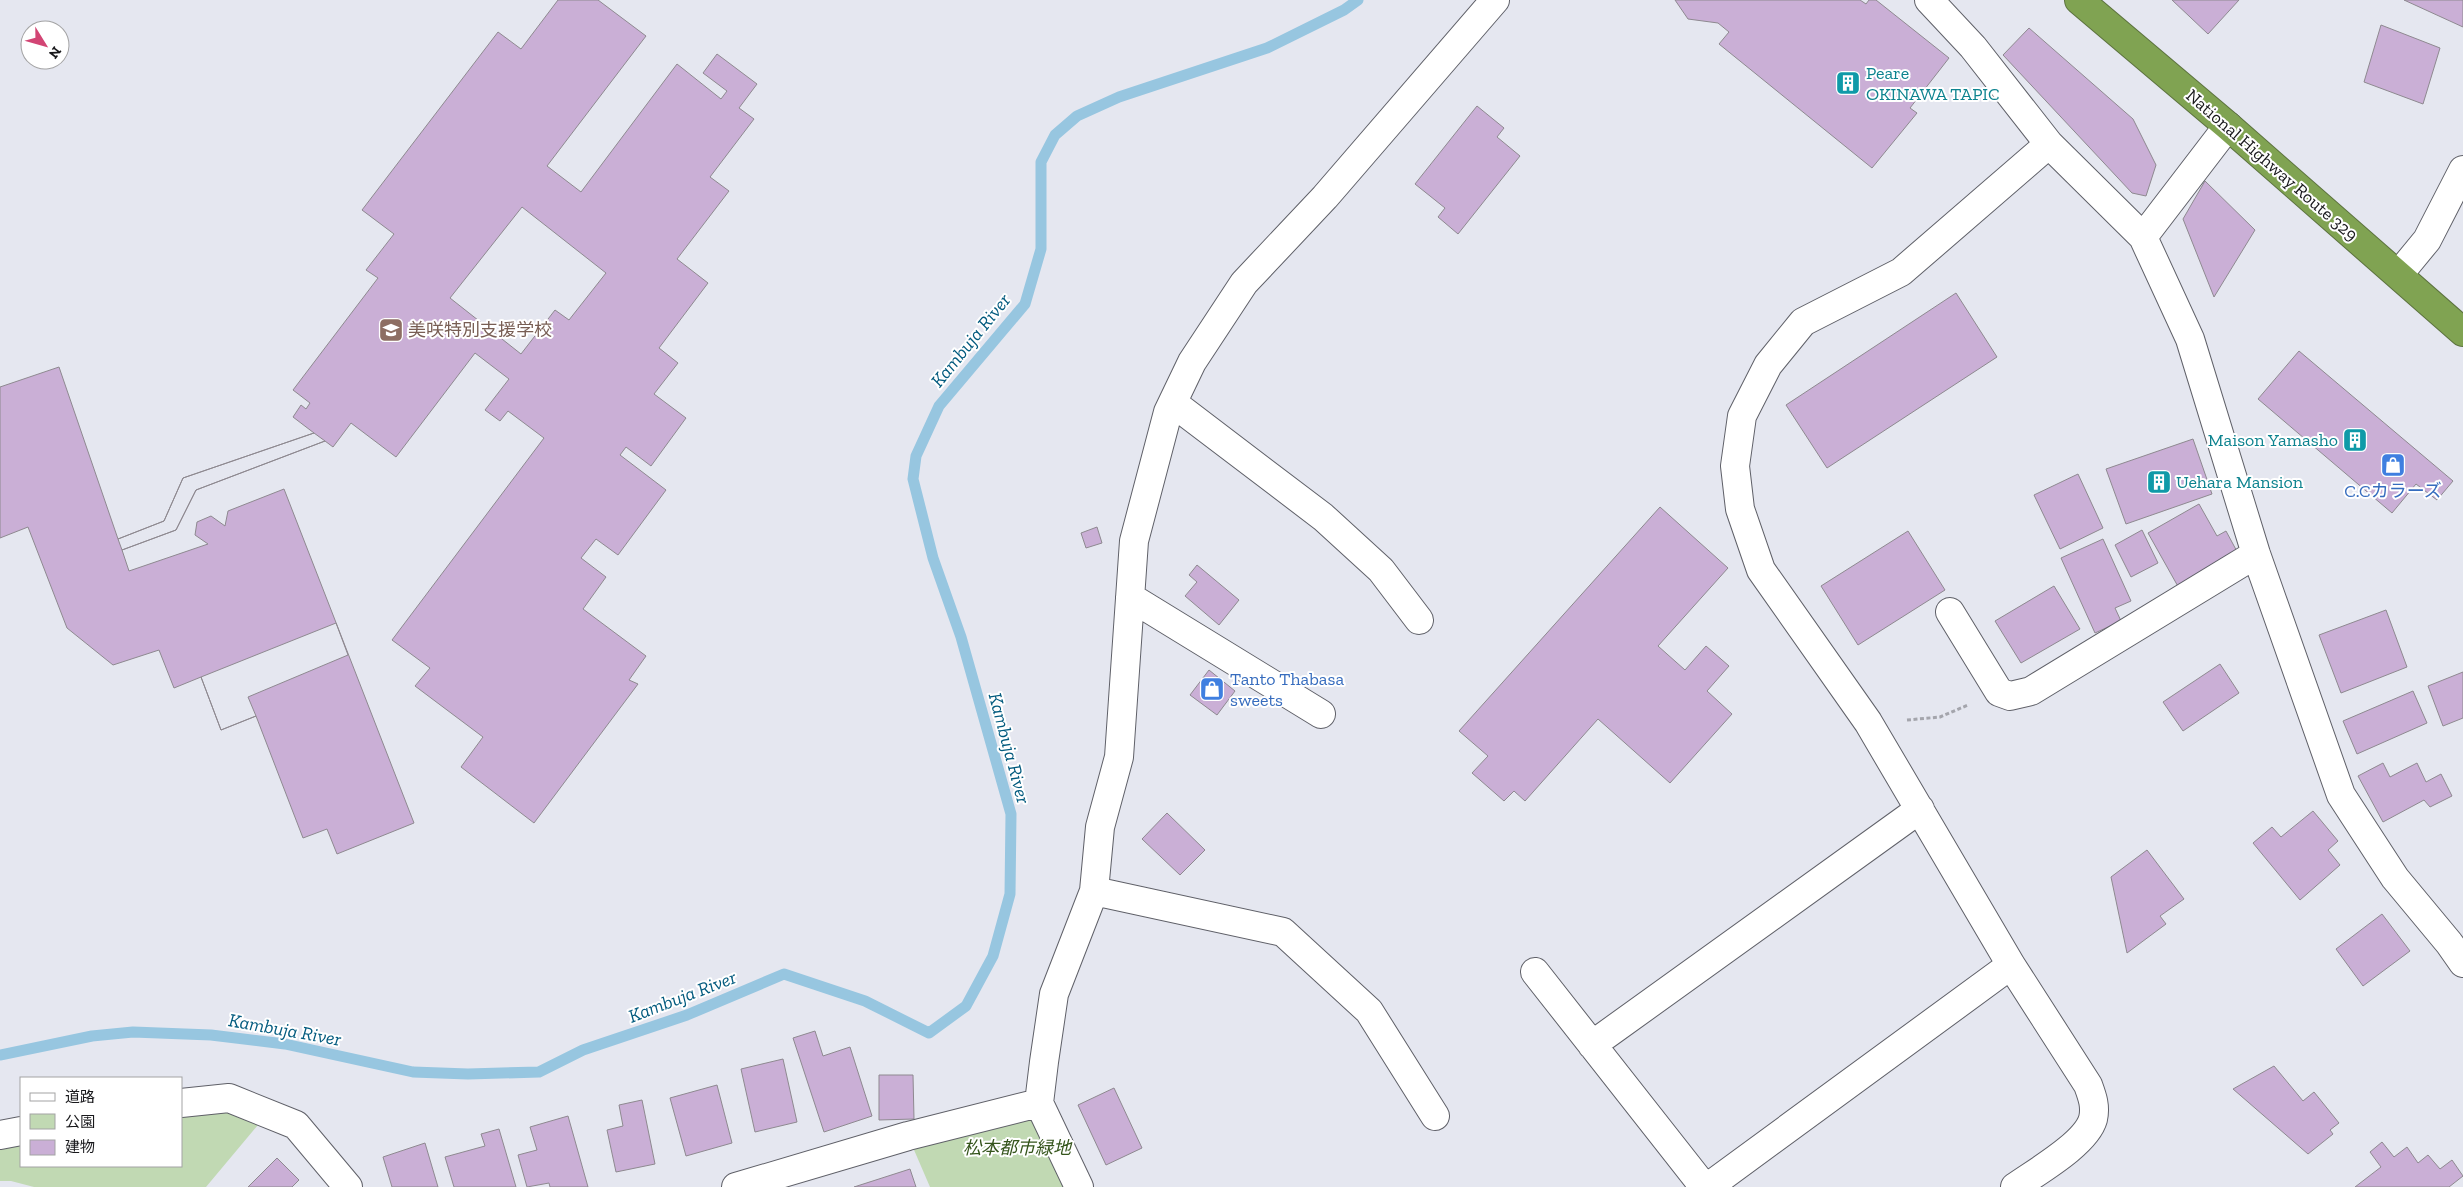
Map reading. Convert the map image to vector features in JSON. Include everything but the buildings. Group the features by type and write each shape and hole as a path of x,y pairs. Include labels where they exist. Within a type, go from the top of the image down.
{"highway":[{"name":"National Highway Route 329","path":"2079,0 2228,126 2463,332"}],"street":[{"path":"1079,1187 1039,1103 1054,994 1094,891 1100,827 1119,757 1134,541 1168,412 1192,362 1244,283 1325,197 1495,0"},
{"path":"1929,0 1974,47 2049,144 2143,237 2190,339 2256,554 2341,795 2395,878 2449,943 2463,963"},
{"path":"2143,237 2228,126"},
{"path":"2015,1187 2078,1141 2092,1120 2094,1105 2088,1084 2011,964 1868,722 1761,570 1740,509 1735,466 1742,416 1768,365 1803,322 1901,272 2049,144"},
{"path":"2398,274 2427,240 2463,170"},
{"path":"1173,403 1323,517 1381,570 1419,620"},
{"path":"1950,612 1998,692 2010,696 2031,691 2256,554"},
{"path":"1130,597 1321,714"},
{"path":"1592,1045 1920,809"},
{"path":"1094,891 1283,932 1369,1011 1435,1116"},
{"path":"1708,1187 2011,964"},
{"path":"1535,972 1704,1187"},
{"path":"182,1103 229,1098 296,1125 348,1187"},
{"path":"736,1187 908,1136 1039,1103"},
{"path":"0,1135 20,1131"}],"path":[{"path":"1908,720 1940,717 1998,692"}],"green space":[{"path":"182,1103 268,1113 206,1187 34,1187 11,1181 0,1181 0,1135 20,1131 20,1167 182,1167"},
{"name":"松本都市緑地","path":"1039,1103 1079,1187 930,1187 908,1136"}],"waterway":[{"name":"Kambuja River","path":"0,1055 92,1036 133,1032 211,1035 285,1044 413,1072 468,1074 539,1072 583,1050 687,1015 784,974 865,1001 929,1033 966,1006 993,956 1010,894 1011,814 961,637 933,558 913,479 916,456 939,406 1025,304 1041,249 1041,162 1055,135 1077,116 1119,97 1267,48 1344,10 1358,0"}],"place":[{"name":"Peare OKINAWA TAPIC","path":"1848,83"},
{"name":"美咲特別支援学校","path":"391,330"},
{"name":"Maison Yamasho","path":"2355,440"},
{"name":"C.Cカラーズ","path":"2393,465"},
{"name":"Uehara Mansion","path":"2159,482"},
{"name":"Tanto Thabasa sweets","path":"1212,689"}]}
